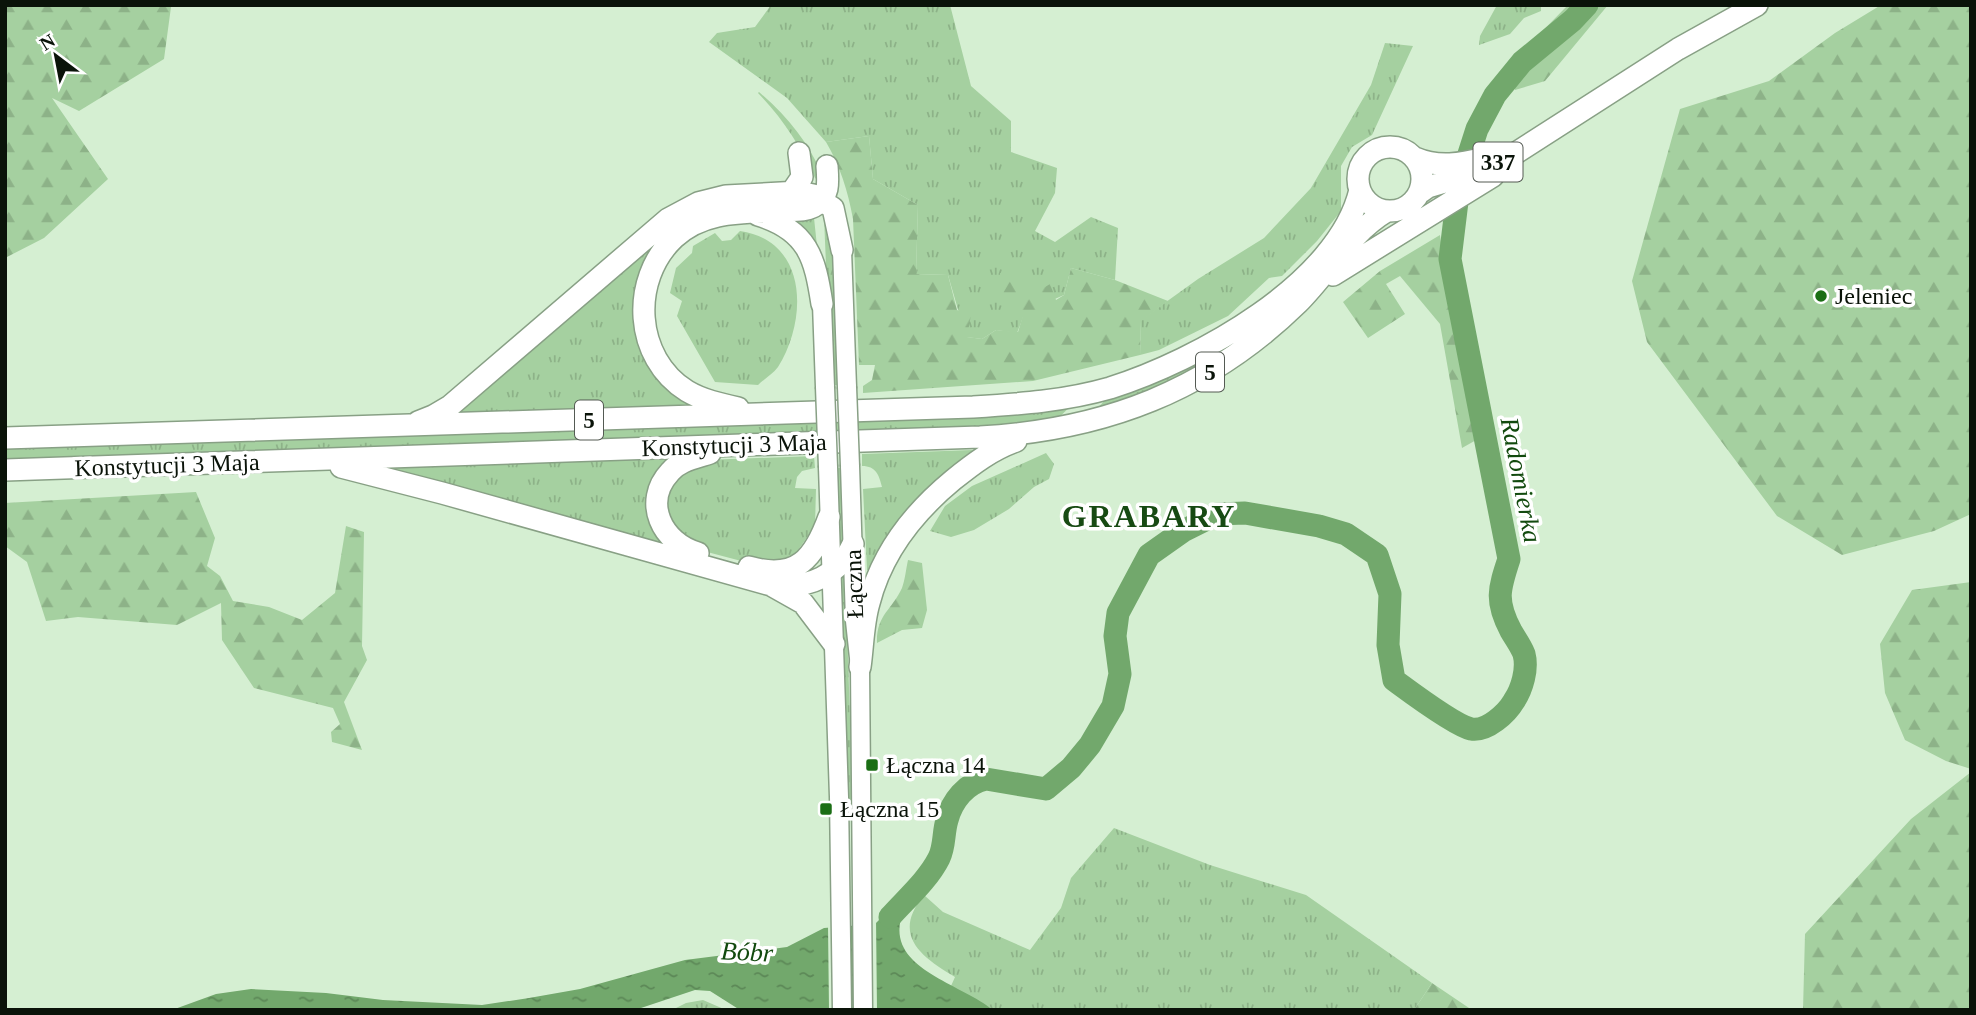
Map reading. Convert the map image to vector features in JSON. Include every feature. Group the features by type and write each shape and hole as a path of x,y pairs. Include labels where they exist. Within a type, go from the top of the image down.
{"main road":[{"name":"337","path":"1412,155 1426,163 1434,180 1489,157 1551,130 1678,50 1757,5"},
{"path":"1308,292 1348,263 1512,164 1551,130"},
{"name":"5","path":"1360,190 1359,171 1369,155 1385,147 1401,148 1412,155"},
{"path":"791,193 802,177 799,153"},
{"path":"1412,155 1423,174 1434,180"},
{"path":"768,414 708,400 687,391 677,383 666,372 650,345 642,308 651,271 674,238 691,226 728,213 811,208 821,200 828,187 827,166"},
{"name":"5","path":"1387,212 1407,207 1434,180"},
{"path":"1360,190 1370,205 1387,212"},
{"name":"Konstytucji 3 Maja","path":"5,439 973,407 1037,403 1072,397 1139,378 1220,340 1317,265 1342,231 1357,204 1360,190"},
{"path":"410,425 450,406 676,213 690,206 716,198 805,193 833,208 842,250"},
{"name":"Konstytucji 3 Maja","path":"5,470 980,437 1040,432 1123,413 1196,381 1250,345 1308,292 1353,239 1377,217 1387,212"},
{"path":"750,213 782,224 803,244 817,268 822,304"},
{"name":"Łączna","path":"842,250 855,621 860,667 863,1010"},
{"name":"Łączna","path":"822,304 832,570 842,1010"},
{"path":"860,667 871,595 887,556 905,528 936,494 979,459 1000,446 1040,432"},
{"path":"735,445 678,464 662,483 658,513 663,528 676,544 690,551 753,569 777,572 808,558 820,542 830,517"},
{"path":"312,460 455,496 771,585 803,603 834,644"},
{"path":"771,585 804,586 832,570 848,555 853,544"}],"green space":[{"path":"5,5 171,7 164,59 79,111 52,98 108,179 44,238 5,258"},
{"path":"771,5 950,5 971,86 1011,121 1011,152 1057,168 1055,193 1035,231 1055,242 1091,217 1118,228 1115,280 1071,268 1064,295 1025,312 1017,333 996,330 982,339 966,337 948,275 916,274 918,205 873,179 869,136 826,142 787,98 709,42 717,33 755,27"},
{"path":"1497,5 1541,5 1541,11 1524,18 1510,34 1479,45 1480,36"},
{"path":"1568,5 1608,5 1545,81 1515,90 1506,68"},
{"path":"1881,5 1971,5 1971,514 1934,531 1842,555 1777,516 1647,342 1632,281 1680,109 1769,81 1835,33"},
{"path":"1385,43 1413,46 1372,135 1352,147 1341,166 1341,211 1317,241 1282,276 1269,278 1228,316 1159,350 1140,355 1141,320 1198,279 1264,238 1311,188 1371,85"},
{"path":"759,92 804,141 823,176 819,181 790,133"},
{"path":"869,136 873,179 918,205 916,274 948,275 957,310 971,315 967,337 982,339 996,330 1018,332 1024,312 999,305 1000,273 1027,277 1032,295 1050,284 1056,300 1064,295 1071,268 1115,280 1168,301 1141,321 1140,355 1033,381 863,393 863,386 872,380 875,365 859,365 853,219 843,179 826,142"},
{"path":"832,215 840,385 831,385 824,217"},
{"path":"796,216 814,218 817,246 795,224"},
{"path":"672,223 678,227 638,322 696,402 695,409 455,417 459,407"},
{"path":"740,231 762,238 779,250 790,266 796,285 797,306 788,348 774,372 758,385 715,382 677,316 682,301 670,293 676,268 692,253 693,246 715,233 722,241 731,240"},
{"path":"1440,235 1451,317 1478,439 1462,448 1440,324 1400,276 1386,284 1405,314 1368,338 1343,302 1380,271"},
{"path":"1286,302 1204,368 1091,415 1110,395"},
{"path":"1073,404 1053,423 1039,426 5,463 5,445"},
{"path":"975,452 874,572 867,570 863,489 882,487 876,472 862,466 862,454"},
{"path":"1046,453 1054,464 1049,479 1034,487 1009,509 974,530 951,537 930,531 945,506 972,486"},
{"path":"675,455 676,458 665,468 653,492 653,519 666,542 677,551 766,577 787,575 807,565 808,579 773,580 751,576 648,543 376,469 377,466"},
{"path":"814,456 815,468 802,471 797,477 795,488 816,489 815,526 796,553 799,557 764,567 692,548 664,511 674,476 704,460"},
{"path":"834,468 843,468 845,542 837,550"},
{"path":"196,492 215,538 207,566 220,576 233,601 269,607 302,620 335,593 346,526 364,532 362,646 367,660 344,702 362,750 332,742 331,732 340,724 333,708 254,688 222,640 221,603 177,625 78,617 46,621 27,562 5,546 5,503"},
{"path":"908,560 922,563 927,610 922,628 902,630 877,643 882,619 902,588"},
{"path":"845,567 853,809 850,809 847,803 838,572"},
{"path":"1971,582 1971,769 1946,761 1905,740 1885,693 1880,644 1912,590"},
{"path":"1971,772 1971,1010 1803,1010 1805,934 1911,819"},
{"path":"1114,828 1210,865 1306,895 1432,983 1414,1010 993,1010 951,986 955,977 931,961 914,944 910,922 914,909 924,895 943,912 1030,950 1061,908 1071,878"},
{"path":"1432,983 1472,1010 1414,1010"},
{"path":"703,1000 726,1010 672,1010 686,1003"}],"water":[{"path":"906,893 911,897 901,920 900,939 908,955 939,979 993,1010 740,1010 710,991 695,990 635,1010 172,1010 216,994 251,989 482,1005 529,998 580,989 685,960 787,947 824,928 875,924"}],"pier":[{"path":"876,919 877,1010 854,1010 852,923"},
{"path":"850,923 851,1010 829,1010 828,925"}],"waterway":[{"name":"Radomierka","path":"890,917 923,882 939,858 949,813 966,789 986,779 1046,789 1071,768 1090,745 1113,706 1120,674 1115,636 1118,613 1149,555 1183,531 1217,514 1245,513 1319,526 1346,534 1377,555 1390,594 1388,645 1394,680 1443,715 1471,729 1490,725 1511,706 1522,685 1525,660 1523,651 1506,621 1501,603 1501,587 1509,559 1450,259 1459,185 1477,129 1495,95 1522,62 1587,5"}],"place":[{"name":"Jeleniec","path":"1821,296"},
{"name":"Łączna 14","path":"872,765"},
{"name":"Łączna 15","path":"826,809"}],"district":[{"name":"GRABARY","path":"1149,516"}],"water label":[{"name":"Bóbr","path":"747,952"}]}
